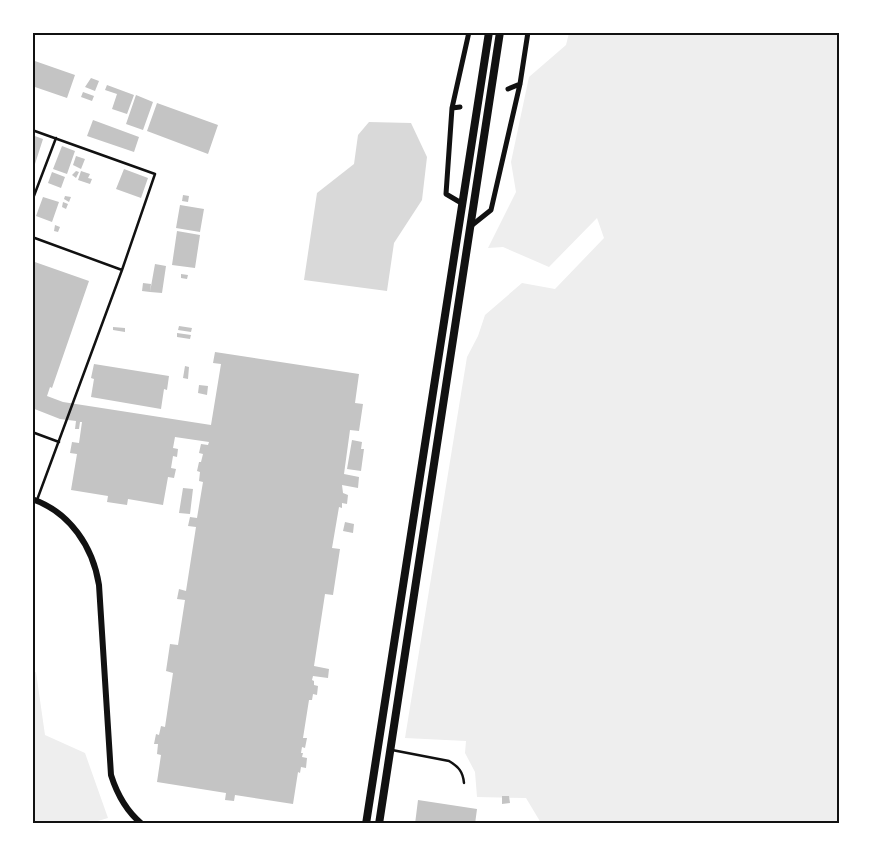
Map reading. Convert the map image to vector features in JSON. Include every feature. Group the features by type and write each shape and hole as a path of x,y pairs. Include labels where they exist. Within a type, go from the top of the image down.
{"main road":[{"path":"366,824 489,32"},
{"path":"379,824 500,32"}],"street":[{"path":"463,204 446,194 452,108 469,32"},
{"path":"470,227 490,210 520,84 528,32"},
{"path":"508,89 520,84"},
{"path":"452,108 460,107"},
{"path":"35,500 56,512 71,525 85,543 95,562 100,585 111,775 121,800 132,815 142,824"}],"lane":[{"path":"32,130 155,174 59,442 35,500"},
{"path":"32,201 56,138"},
{"path":"32,237 122,270"},
{"path":"32,432 59,442"},
{"path":"391,750 449,761 457,766 463,774 464,783"}],"shaded area":[{"path":"569,33 839,33 839,823 541,823 526,798 477,797 475,772 465,753 466,741 405,738 467,357 478,336 485,315 522,283 555,289 604,238 597,218 549,267 503,247 488,248 516,192 511,162 529,77 566,45"},
{"path":"369,122 411,123 427,157 422,200 394,243 387,291 304,280 317,193 354,164 358,135"},
{"path":"36,672 45,735 85,753 108,818 91,823 33,823 32,673"}],"building":[{"path":"32,60 75,75 67,98 32,86"},
{"path":"91,78 99,81 95,91 85,87"},
{"path":"107,85 134,95 127,114 112,109 117,94 105,90"},
{"path":"83,92 94,96 92,101 81,97"},
{"path":"136,95 153,102 143,130 126,124"},
{"path":"157,103 218,125 208,154 147,131"},
{"path":"93,120 139,137 134,152 87,136"},
{"path":"32,135 43,139 35,164 32,163"},
{"path":"62,146 75,151 67,174 53,169"},
{"path":"76,156 85,159 81,169 73,165"},
{"path":"124,169 148,178 141,198 116,189"},
{"path":"76,171 79,172 76,178 72,175"},
{"path":"81,171 90,174 88,178 92,179 90,184 78,180"},
{"path":"52,172 65,177 61,188 48,183"},
{"path":"183,195 189,196 188,202 182,201"},
{"path":"65,196 71,197 69,202 64,199"},
{"path":"43,197 59,202 52,222 36,216"},
{"path":"63,202 68,204 66,209 62,207"},
{"path":"180,205 204,209 200,232 176,228"},
{"path":"55,225 60,227 58,232 54,231"},
{"path":"177,231 200,235 195,268 172,265"},
{"path":"32,261 89,281 52,388 50,387 47,396 63,402 211,425 221,364 213,363 215,352 359,374 355,403 363,404 359,431 350,430 344,474 359,477 358,488 342,485 343,493 348,495 347,504 342,503 342,508 339,507 332,548 340,549 333,595 325,594 314,666 329,669 328,678 313,676 314,685 318,686 317,695 313,694 312,700 309,700 303,738 307,738 305,748 302,747 301,753 303,753 302,757 307,758 306,768 301,767 300,773 298,772 293,804 235,795 234,801 225,800 226,793 157,782 161,755 157,754 158,744 154,744 156,734 159,735 161,726 165,727 173,673 166,671 170,644 178,645 185,600 177,599 179,589 186,591 196,527 188,526 190,517 197,518 203,482 199,481 200,472 197,471 203,454 199,453 201,444 208,445 209,442 175,437 173,448 178,449 177,457 173,456 171,468 176,469 174,478 168,477 163,505 128,499 127,505 107,502 108,496 71,490 77,454 70,453 72,442 79,443 82,422 80,422 79,429 75,429 76,421 60,419 32,408"},
{"path":"155,264 166,266 162,293 150,292"},
{"path":"181,274 188,275 187,279 181,278"},
{"path":"143,283 151,284 150,292 142,291"},
{"path":"179,326 192,328 191,332 178,330"},
{"path":"113,327 125,328 125,332 113,330"},
{"path":"177,333 191,335 190,339 177,337"},
{"path":"94,364 169,376 167,390 164,389 161,409 91,397 94,379 91,378"},
{"path":"185,366 189,367 188,379 183,378"},
{"path":"199,385 208,386 207,395 198,393"},
{"path":"352,440 362,442 361,449 364,449 361,471 347,469"},
{"path":"183,488 193,489 190,514 179,513"},
{"path":"345,522 354,524 353,533 343,531"},
{"path":"502,796 509,796 510,803 502,804"},
{"path":"418,800 477,809 475,824 415,824"}]}
